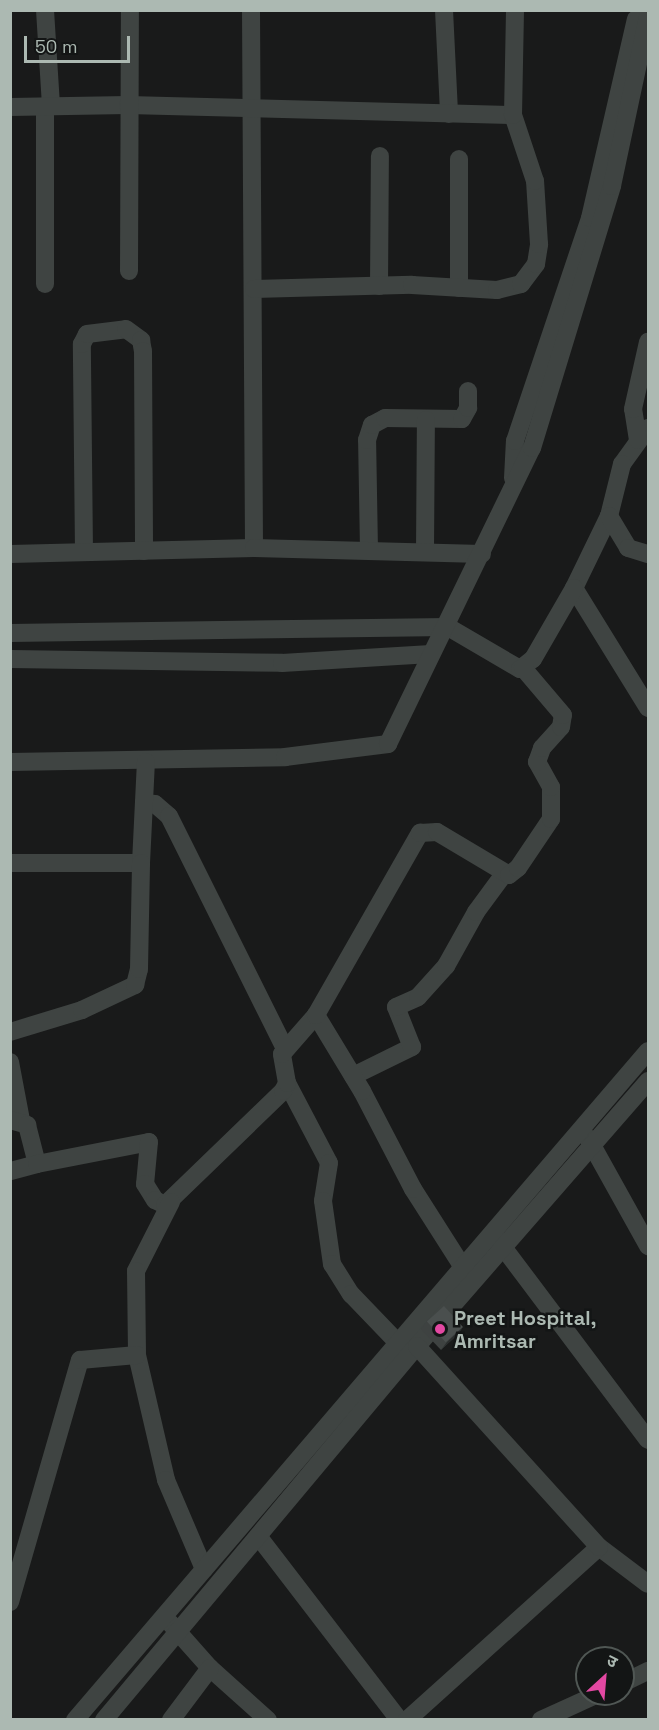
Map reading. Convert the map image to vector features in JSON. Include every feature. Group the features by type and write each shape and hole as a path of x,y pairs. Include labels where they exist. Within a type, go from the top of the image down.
{"street":[{"path":"45,10 48,106 45,284"},
{"path":"129,271 130,10"},
{"path":"251,10 254,107 254,548"},
{"path":"444,10 449,114"},
{"path":"254,289 379,286 511,288 521,284 536,264 539,244 535,181 513,115 515,10"},
{"path":"513,482 515,441 590,218 638,10"},
{"path":"10,762 146,762 285,757 388,744 431,654 448,627 513,482 532,448 587,274 634,95 648,16"},
{"path":"10,107 128,105 254,107 513,115"},
{"path":"379,286 380,156"},
{"path":"459,159 459,288"},
{"path":"84,552 82,344 87,334 126,329 141,340 143,351 144,551"},
{"path":"523,668 533,659 574,588 609,516 622,464 643,434 633,409 648,342"},
{"path":"369,550 368,434 375,422 385,418 462,419 466,414 468,391"},
{"path":"425,551 426,420"},
{"path":"609,516 628,548 648,554"},
{"path":"10,554 254,548 482,554"},
{"path":"574,588 648,708"},
{"path":"10,633 448,627 512,667 523,668 561,708 564,722 542,748 537,762 551,787 551,819 518,868 504,874 476,912 446,966 418,997 396,1007 412,1047 353,1076"},
{"path":"10,659 282,663 431,654"},
{"path":"10,1032 82,1010 135,985 139,969 146,762"},
{"path":"144,803 162,807 169,816 285,1049"},
{"path":"399,1343 351,1294 332,1264 323,1201 329,1163 287,1083 280,1058 285,1049 316,1016 424,830 437,832 470,850 504,874"},
{"path":"10,863 141,863"},
{"path":"316,1016 353,1076 413,1189 464,1269"},
{"path":"104,1719 417,1346 583,1128 646,1060"},
{"path":"10,1062 16,1120 30,1131 37,1164"},
{"path":"75,1719 165,1618 204,1569 464,1269 498,1240 592,1146 648,1081"},
{"path":"204,1569 166,1480 138,1355 136,1271 171,1202 287,1083"},
{"path":"583,1128 648,1246"},
{"path":"10,1171 145,1141 151,1146 145,1185 158,1203 165,1205 171,1202"},
{"path":"498,1240 648,1440"},
{"path":"417,1346 599,1547 648,1584"},
{"path":"10,1602 80,1360 138,1355"},
{"path":"258,1536 399,1719"},
{"path":"407,1719 599,1547"},
{"path":"165,1618 210,1668 268,1719"},
{"path":"171,1719 210,1668"},
{"path":"541,1719 575,1704"}],"building":[{"path":"444,1306 463,1327 446,1342 427,1321"}],"place":[{"name":"Preet Hospital, Amritsar","path":"440,1329"}]}
